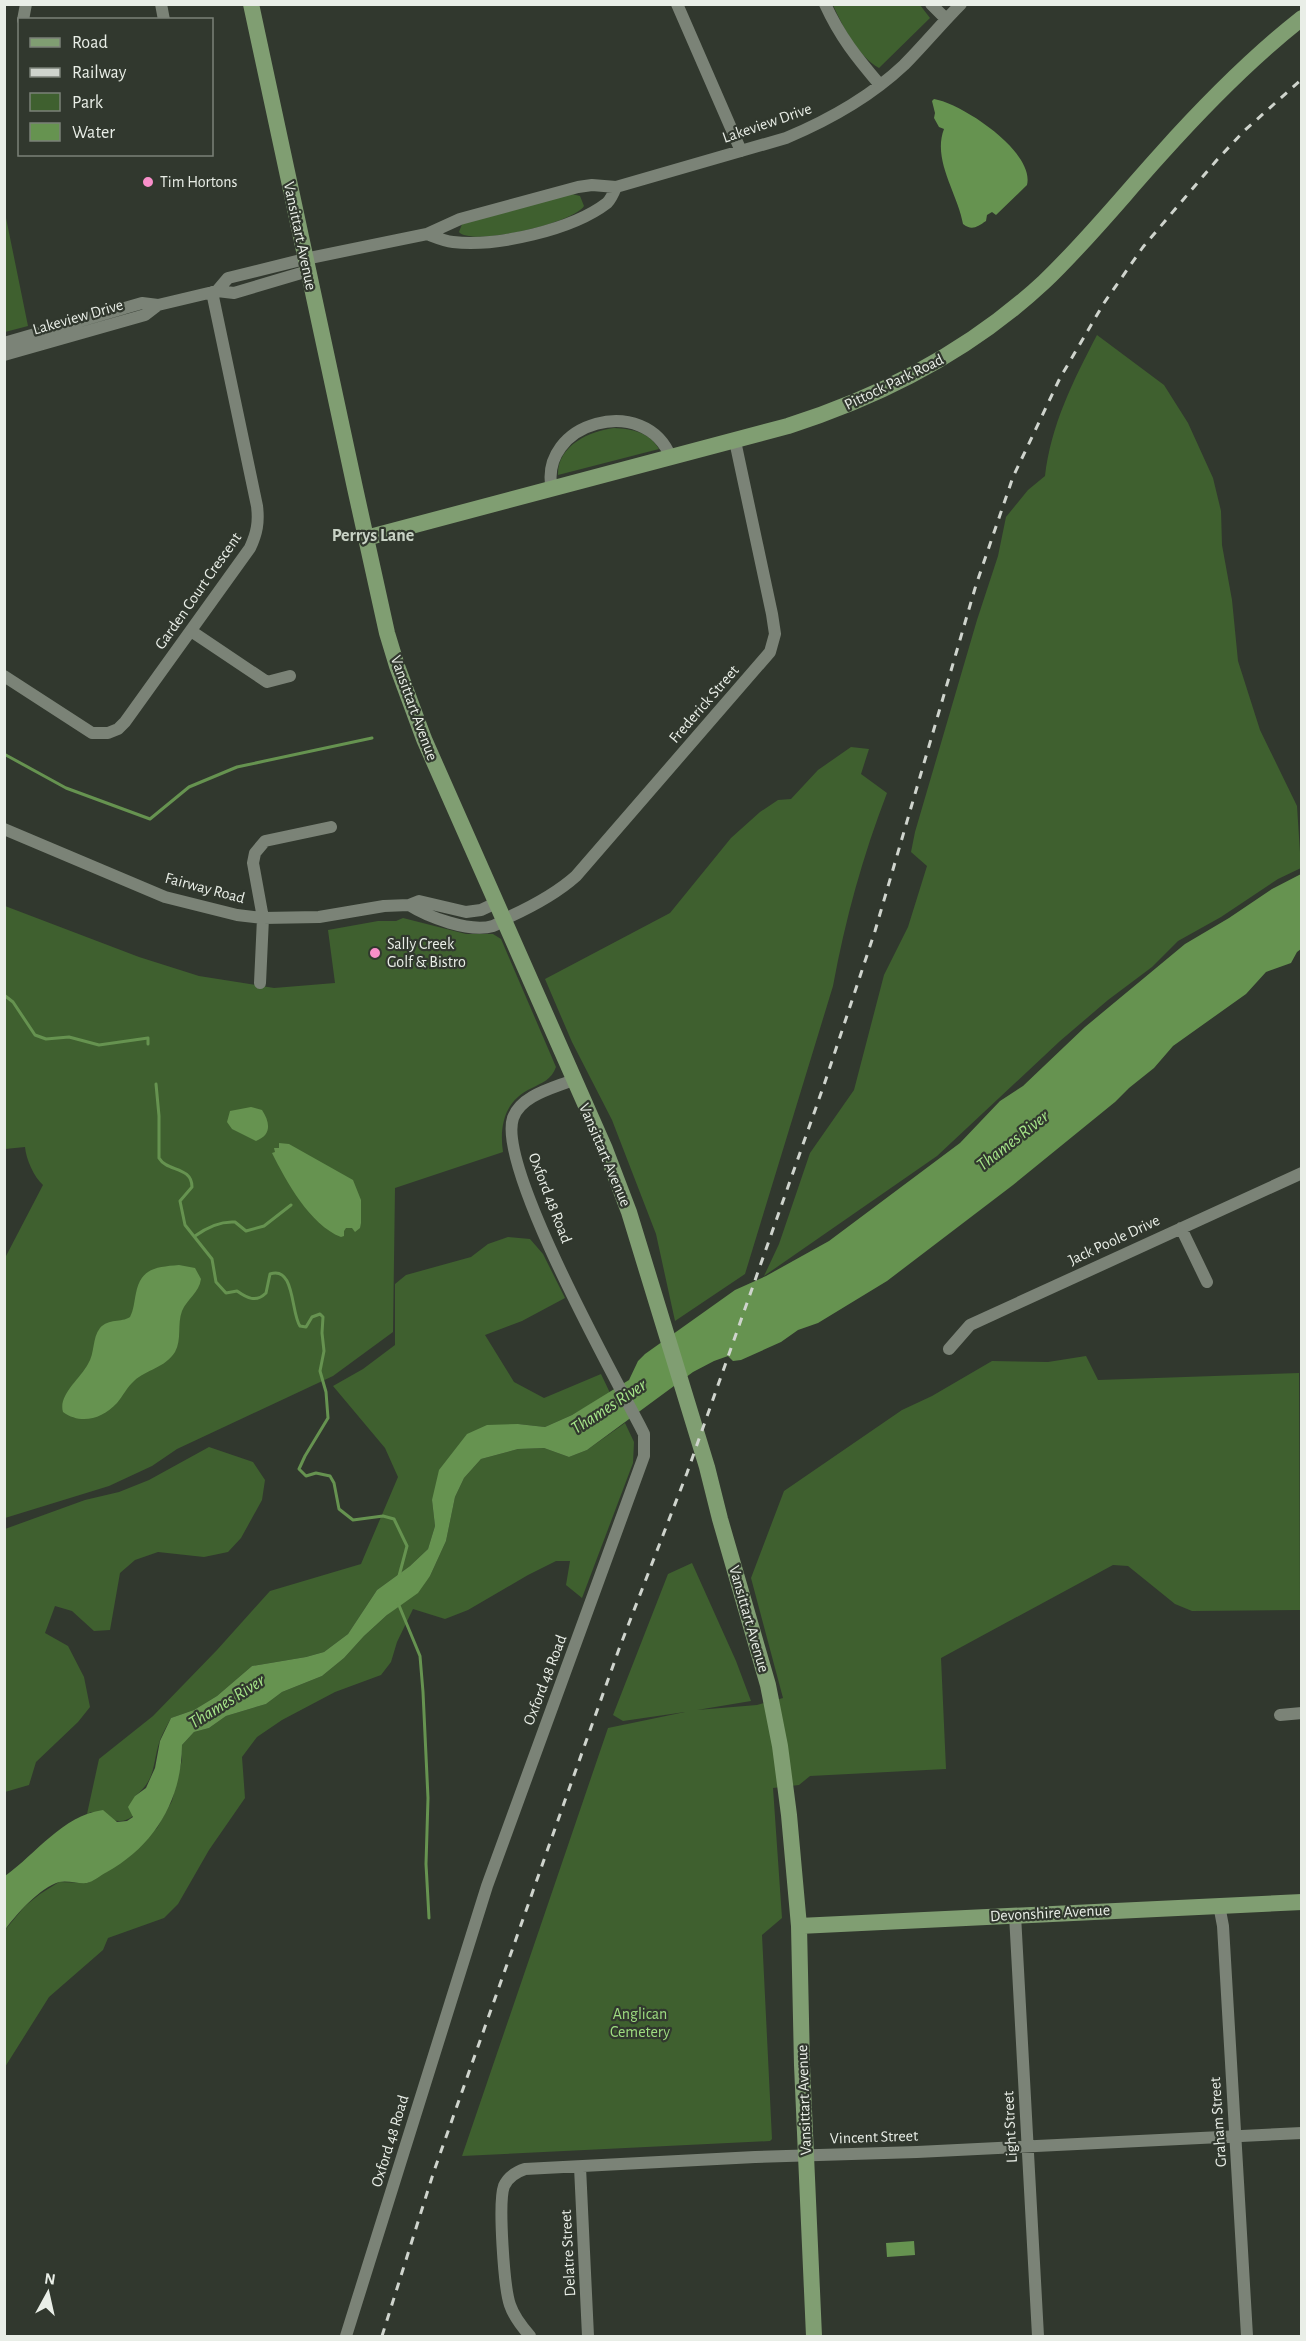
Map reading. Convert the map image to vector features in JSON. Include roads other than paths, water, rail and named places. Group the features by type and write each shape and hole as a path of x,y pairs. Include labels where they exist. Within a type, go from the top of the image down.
{"main road":[{"name":"Vansittart Avenue","path":"251,4 387,633 428,749 605,1149 625,1202 707,1467 768,1685 780,1746 789,1815 799,1926 814,2337"},
{"name":"Pittock Park Road","path":"366,538 735,441 813,418 870,397 922,371 990,326 1044,281 1219,92 1255,57 1302,18"},
{"name":"Devonshire Avenue","path":"799,1926 1302,1902"}],"street":[{"path":"677,4 741,151"},
{"path":"825,4 846,45 880,85"},
{"path":"932,4 946,19"},
{"name":"Lakeview Drive","path":"4,343 142,303 158,305 214,292 228,278 306,265 426,234 460,219 566,190 592,185 616,187 767,145 812,128 880,85 903,66 961,4"},
{"name":"Lakeview Drive","path":"426,234 450,242 466,243 513,239 580,218 606,203 616,187"},
{"name":"Garden Court Crescent","path":"4,676 86,730 97,734 108,733 122,726 250,548 256,535 257,506 214,292"},
{"name":"Lakeview Drive","path":"4,355 145,315 158,305"},
{"path":"552,490 550,470 560,448 576,434 596,424 625,421 645,427 663,441 671,458"},
{"name":"Frederick Street","path":"503,920 529,909 561,889 576,876 773,647 772,614 735,441"},
{"path":"191,631 267,682 290,676"},
{"path":"260,982 263,966 263,918 253,863 258,846 272,839 331,827"},
{"name":"Fairway Road","path":"4,829 165,897 214,911 263,918 319,917 384,906 409,905 419,901 466,912 481,910 496,903"},
{"name":"Fairway Road","path":"409,905 424,915 469,926 493,926 503,920"},
{"name":"Oxford 48 Road","path":"346,2337 487,1886 644,1456 644,1434 544,1237 516,1157 511,1132 513,1117 520,1106 530,1098 573,1080"},
{"name":"Jack Poole Drive","path":"949,1349 970,1325 1302,1173"},
{"path":"1181,1228 1207,1282"},
{"path":"1280,1715 1302,1713"},
{"name":"Graham Street","path":"1219,1905 1223,1926 1247,2337"},
{"name":"Light Street","path":"1015,1915 1038,2337"},
{"name":"Vincent Street","path":"530,2337 512,2311 507,2292 502,2215 503,2189 512,2175 525,2169 723,2158 1028,2148 1302,2133"},
{"name":"Delatre Street","path":"580,2167 588,2337"}],"water":[{"path":"934,99 962,110 994,132 1020,158 1026,172 1027,185 996,215 992,212 987,215 986,221 975,227 963,224 943,165 941,141 944,129 939,127 934,118 932,101"},
{"name":"Thames River","path":"1301,874 1301,949 1291,963 1266,972 1246,994 1173,1046 1154,1068 1115,1102 1013,1185 887,1281 818,1323 798,1330 781,1342 741,1360 733,1361 728,1356 693,1372 587,1450 569,1457 544,1448 518,1449 481,1459 464,1478 455,1497 446,1541 430,1576 418,1593 387,1615 344,1658 322,1676 282,1692 266,1704 226,1716 209,1728 194,1732 182,1745 181,1765 171,1802 162,1819 139,1849 94,1880 84,1883 59,1882 52,1885 29,1902 5,1930 5,1876 62,1827 88,1814 103,1810 117,1822 127,1821 133,1817 128,1807 135,1796 146,1788 155,1768 160,1741 171,1718 194,1710 217,1696 252,1666 324,1652 348,1634 377,1590 410,1566 428,1549 435,1526 432,1500 439,1470 467,1434 487,1425 518,1424 545,1427 572,1415 629,1380 638,1361 645,1354 735,1290 766,1276 829,1241 960,1143 1000,1101 1023,1086 1085,1027 1185,944 1272,889"},
{"path":"251,1107 262,1110 268,1124 265,1135 256,1141 232,1129 227,1122 230,1111"},
{"path":"279,1143 289,1144 353,1180 361,1200 360,1228 355,1232 352,1228 346,1228 344,1236 341,1237 319,1223 309,1213 292,1189 272,1153 275,1152 274,1148 279,1148"},
{"path":"179,1265 195,1268 201,1279 198,1288 182,1311 175,1352 166,1362 134,1381 117,1403 105,1413 84,1419 63,1412 64,1399 90,1360 100,1328 107,1323 130,1317 138,1285 151,1270"},
{"path":"914,2241 915,2255 887,2257 886,2243"}],"waterway":[{"path":"4,754 66,788 150,819 189,787 237,767 372,738"},
{"path":"4,995 13,1002 35,1035 46,1039 69,1037 99,1045 148,1038 148,1044"},
{"path":"156,1084 159,1158 184,1172 191,1180 192,1187 180,1201 185,1225 212,1259 216,1282 226,1293 237,1291 255,1299 266,1293 270,1274 278,1273 288,1283 300,1326 306,1327 312,1317 320,1314 323,1317 324,1351 320,1371 326,1392 328,1418 299,1469 306,1476 316,1473 330,1476 334,1483 339,1509 353,1520 383,1516 394,1519 407,1546 399,1576"},
{"path":"195,1236 224,1223 235,1222 246,1231 264,1226 291,1205"},
{"path":"398,1603 420,1656 428,1798 426,1864 429,1918"}],"railway":[{"path":"382,2336 434,2171 619,1649 687,1473 825,1082 875,931 976,585 1013,477 1060,378 1104,303 1143,247 1244,131 1302,79"}],"place":[{"name":"Tim Hortons","path":"148,182"},
{"name":"Sally Creek Golf & Bistro","path":"375,953"}],"district":[{"name":"Perrys Lane","path":"373,536"}],"park label":[{"name":"Anglican Cemetery","path":"640,2023"}]}
